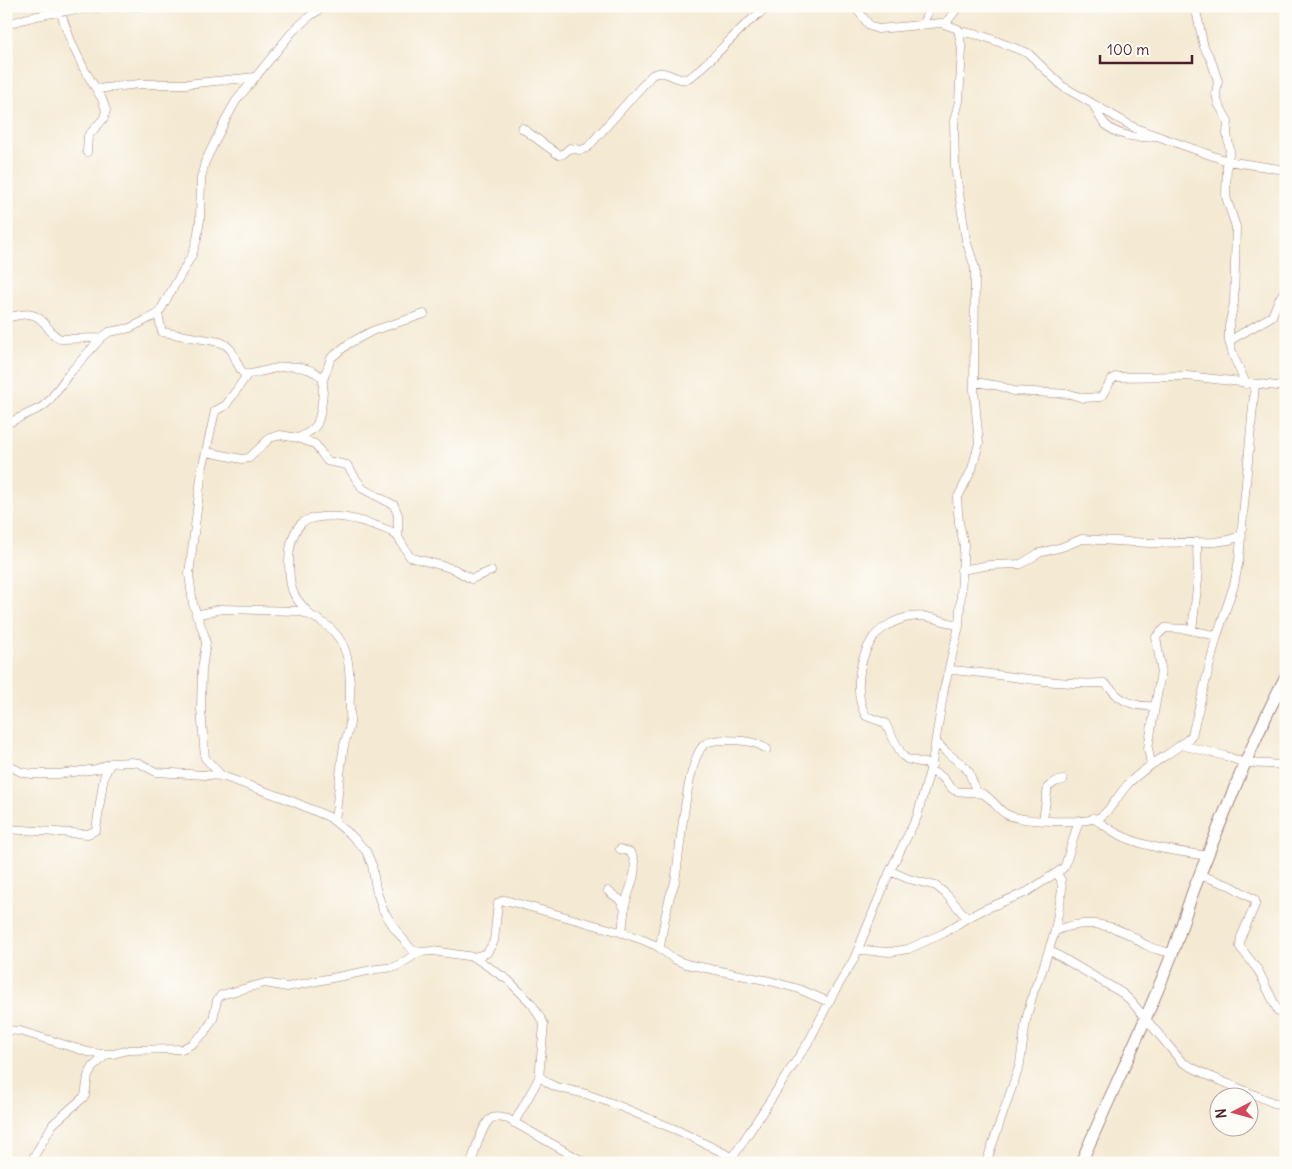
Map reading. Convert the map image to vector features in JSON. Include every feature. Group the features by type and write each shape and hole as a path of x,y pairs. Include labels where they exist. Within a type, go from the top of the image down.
{"street":[{"path":"6,25 19,20 60,11 140,6"},
{"path":"6,424 42,407 101,338 109,332 130,328 158,314 192,255 200,220 201,178 205,162 227,116 236,101 293,31 325,6"},
{"path":"522,128 559,155 570,148 580,150 587,148 652,75 660,72 681,79 688,78 714,58 747,22 772,6"},
{"path":"854,6 870,26 878,29 923,24 945,24 953,26 959,31 983,36 1028,53 1062,86 1135,128 1227,162 1286,170"},
{"path":"923,24 930,6"},
{"path":"945,24 959,6"},
{"path":"1195,6 1204,47 1211,60 1218,81 1216,94 1218,104 1228,121 1227,134 1230,151 1227,162 1226,197 1236,227 1234,303 1229,326 1229,341 1246,384"},
{"path":"60,11 72,44 106,110 104,118 88,136 87,152"},
{"path":"539,1076 556,1087 586,1094 614,1104 679,1131 729,1160 809,1041 858,950 890,871 917,817 931,768 959,626 964,544 959,523 957,499 972,469 978,443 975,382 975,268 966,240 955,166 954,121 960,101 962,50 959,31"},
{"path":"96,89 139,84 186,84 256,77"},
{"path":"1093,104 1106,125 1117,132 1132,137 1156,136"},
{"path":"1229,341 1272,316 1279,299 1286,290"},
{"path":"6,318 32,313 39,316 56,338 61,340 101,338"},
{"path":"158,314 160,331 220,342 227,345 242,371 247,374"},
{"path":"298,438 307,434 317,424 323,380 331,358 348,344 372,331 424,314"},
{"path":"222,776 205,758 201,709 202,669 206,643 202,627 196,615 189,574 202,470 215,411 226,405 247,374 279,366 295,365 319,375 323,380"},
{"path":"975,382 1000,386 1013,391 1070,394 1083,398 1101,396 1105,393 1112,379 1116,377 1187,376 1286,388"},
{"path":"1274,386 1286,382"},
{"path":"959,626 923,616 899,620 885,627 870,642 861,671 859,696 862,710 866,716 885,723 902,755 931,768 956,791 986,796 1004,813 1010,816 1043,820 1080,820 1101,816 1124,788 1150,764 1182,745 1192,735 1217,636 1234,585 1242,535 1255,384"},
{"path":"207,452 245,459 251,458 273,436 280,435 298,438 315,444 327,461 347,465 363,489 394,505 398,515 398,537"},
{"path":"309,614 293,595 289,571 290,544 303,522 326,516 343,516 382,528 398,537 410,557 454,570 471,579 490,571"},
{"path":"961,570 990,565 1021,564 1040,552 1062,548 1082,539 1149,543 1215,542 1230,540 1242,535"},
{"path":"1192,630 1198,580 1197,542"},
{"path":"196,615 221,609 298,610 309,614 334,631 345,648 349,663 350,680 350,723 345,744 335,821"},
{"path":"1150,764 1148,748 1161,668 1156,638 1164,628 1192,630 1217,636"},
{"path":"949,670 1082,684 1104,684 1120,697 1134,704 1145,707 1155,706"},
{"path":"1081,1163 1113,1088 1146,1020 1244,763 1286,676"},
{"path":"660,948 662,929 675,883 683,815 689,786 701,748 706,743 713,741 740,741 754,743 768,750"},
{"path":"936,742 970,772 977,793"},
{"path":"1182,745 1226,756 1244,763 1286,765"},
{"path":"6,764 21,772 58,774 97,769 111,763 131,762 139,763 156,772 222,776 329,816 366,851 372,865 376,889 383,910 405,943 412,950 474,957 508,980 532,1004 539,1014 544,1024 539,1076 514,1123"},
{"path":"6,829 94,833 103,782 111,763"},
{"path":"1043,820 1048,788 1055,782 1063,780"},
{"path":"1094,818 1116,833 1134,841 1151,846 1208,856"},
{"path":"858,950 890,952 908,949 944,934 967,918 985,909 1021,895 1065,866 1080,820"},
{"path":"620,849 630,852 634,860 633,880 625,910 622,932"},
{"path":"890,871 909,879 936,886 946,894 967,918"},
{"path":"986,1163 1020,1064 1026,1020 1054,931 1062,890 1061,880 1057,872"},
{"path":"1200,875 1230,886 1255,901 1241,937 1240,947 1258,970 1278,1011 1286,1016"},
{"path":"608,891 619,899 625,910"},
{"path":"474,957 487,952 492,946 498,903 504,900 622,932 660,948 686,964 770,980 799,989 829,1002"},
{"path":"1054,931 1072,925 1090,923 1126,932 1147,946 1172,953"},
{"path":"1049,950 1122,993 1182,1062 1207,1075 1283,1107 1286,1120"},
{"path":"6,1030 20,1031 88,1052 107,1054 128,1050 186,1048 205,1032 213,1019 216,1000 221,995 265,982 287,987 395,967 420,952"},
{"path":"30,1163 53,1124 85,1096 88,1076 107,1054"},
{"path":"471,1163 486,1123 492,1118 499,1117 514,1123 586,1163"}]}
